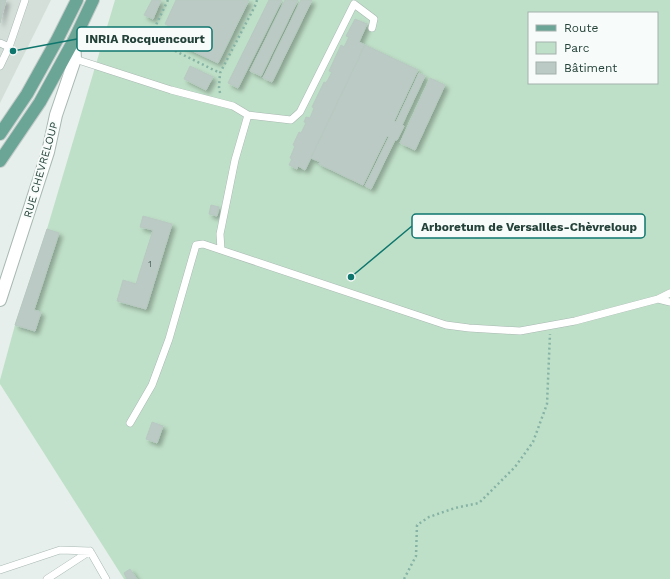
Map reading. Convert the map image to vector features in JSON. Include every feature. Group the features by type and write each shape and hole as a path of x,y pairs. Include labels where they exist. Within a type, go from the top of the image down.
{"main road":[{"path":"0,134 27,94 77,0"},
{"path":"0,160 40,102 74,40 93,0"}],"street":[{"name":"RUE CHEVRELOUP","path":"0,300 48,152 56,115 75,59 74,40"}],"lane":[{"path":"0,66 9,47 25,0"},
{"path":"75,59 171,90 233,106 248,115 291,120 300,112 354,2 374,19 372,28"},
{"path":"0,42 9,47"},
{"path":"221,250 220,234 235,160 248,115"},
{"path":"130,423 152,385 169,339 196,246 203,244 446,325 469,328 520,331 576,321 658,299 670,293"},
{"path":"658,299 670,302"},
{"path":"0,570 60,550 90,551"},
{"path":"47,579 90,551"},
{"path":"90,551 106,579"}],"path":[{"path":"168,0 155,27 155,37 160,44 220,73"},
{"path":"222,103 219,88 220,73 257,0"},
{"path":"404,579 416,556 417,525 429,517 448,510 479,503 514,467 533,442 546,404 551,325"}],"shaded area":[{"path":"0,0 51,0 0,103"}],"green space":[{"path":"115,0 670,0 670,579 124,579 0,384 15,325 47,229"}],"building":[{"path":"0,0 6,0 0,23"},
{"path":"152,0 161,0 153,19 144,15"},
{"path":"176,0 249,0 218,63 176,43 182,32 165,24"},
{"path":"269,0 282,0 238,88 228,83"},
{"path":"285,0 298,0 261,76 250,71"},
{"path":"301,0 312,0 272,82 263,78"},
{"path":"355,19 367,24 359,42 365,45 305,170 298,166 297,169 289,165 295,146 293,145 299,132 301,133 306,123 304,122 306,117 310,118 314,108 312,107 324,82 326,83 332,72 329,71 341,45 344,47 349,37 346,36"},
{"path":"365,45 418,70 394,121 396,122 419,73 425,76 402,125 404,126 397,140 395,140 371,189 365,186 389,137 387,136 363,185 319,164 320,162 311,158"},
{"path":"190,66 213,77 206,90 184,79"},
{"path":"430,78 445,85 415,150 400,143"},
{"path":"211,205 219,207 217,216 209,214"},
{"path":"143,216 172,224 146,309 117,301 123,280 136,284 153,230 140,227"},
{"path":"47,229 59,233 34,310 41,312 35,331 15,325"},
{"path":"152,422 163,426 157,443 146,439"},
{"path":"130,569 137,579 127,579 124,573"}],"place":[{"name":"INRIA Rocquencourt","path":"13,51"},
{"name":"Arboretum de Versailles-Chèvreloup","path":"351,277"}]}
